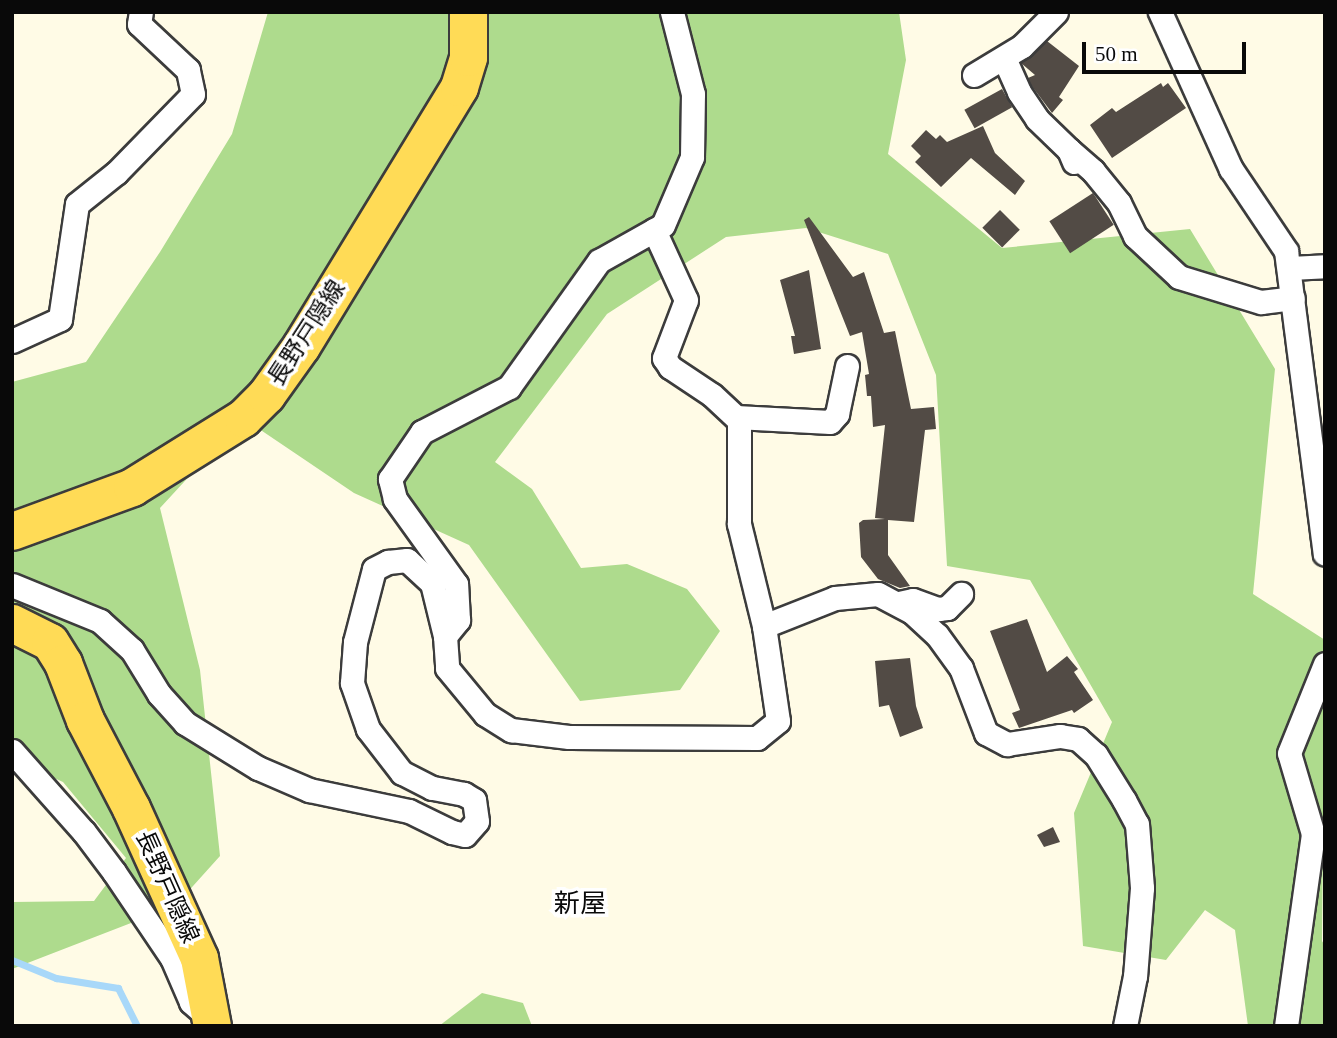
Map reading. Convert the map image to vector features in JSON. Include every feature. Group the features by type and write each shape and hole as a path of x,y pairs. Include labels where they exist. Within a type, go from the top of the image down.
{"main road":[{"name":"長野戸隠線","path":"12,531 132,487 243,418 266,396 301,346 458,87 468,57 468,12"},
{"name":"長野戸隠線","path":"12,623 50,642 64,663 85,720 131,808 199,958 211,1022"}],"street":[{"path":"12,341 60,319 78,204 116,173 193,94 188,71 139,23 141,12"},
{"path":"445,636 458,620 456,584 395,499 390,479 422,432 509,387 599,261 663,225 692,157 693,94 672,12"},
{"path":"974,75 1022,46 1056,12"},
{"path":"1160,12 1220,147 1286,251 1320,536 1325,554"},
{"path":"1004,58 1019,92 1037,120 1093,171 1119,203 1135,236 1178,277 1261,302 1293,298"},
{"path":"1069,150 1081,181"},
{"path":"12,585 100,621 132,650 159,694 185,723 258,768 309,790 409,811 452,832 466,835 477,821 474,800 464,794 432,788 402,773 368,729 352,683 355,642 374,569 388,562 407,560 432,583 445,636 447,668 463,691 485,714 511,730 569,737 757,738 778,721 764,626 739,524 739,420 712,395 670,367 664,358 686,300 654,230"},
{"path":"1290,268 1325,266"},
{"path":"736,417 830,422 836,414 846,366"},
{"path":"764,626 835,598 878,594 899,603 937,635 961,668 986,733 1007,744 1060,736 1078,739 1096,755 1137,824 1142,888 1135,976 1125,1026"},
{"path":"899,603 913,600 938,609 947,608 961,594"},
{"path":"1286,1026 1319,839 1289,753 1325,664"},
{"path":"12,751 99,852 172,958 191,1002 211,1022"}],"green space":[{"path":"268,12 899,12 906,60 888,154 1002,248 1190,229 1275,369 1253,594 1325,640 1322,941 1325,946 1325,1026 1248,1026 1235,930 1205,910 1166,960 1083,946 1074,813 1112,722 1030,580 947,566 936,375 888,254 806,228 726,237 607,314 495,462 532,489 581,568 627,564 687,589 720,631 680,690 580,701 469,545 354,493 243,418 160,508 200,670 220,856 175,906 12,969 12,902 94,901 126,858 63,782 12,759 12,382 86,362 160,252 232,134"},
{"path":"482,993 523,1003 532,1026 439,1026"}],"building":[{"path":"1047,41 1079,66 1059,97 1063,100 1052,113 1031,85 1028,78 1035,75 1021,63"},
{"path":"1161,83 1163,87 1168,83 1186,108 1112,158 1090,125 1112,108 1116,112"},
{"path":"1002,89 1012,107 975,128 964,110"},
{"path":"983,126 995,153 1025,181 1015,195 971,158 941,187 915,162 921,156 911,146 926,130 936,139 940,135 947,142"},
{"path":"1093,193 1114,225 1070,253 1049,221"},
{"path":"1000,210 1020,230 1002,247 982,228"},
{"path":"809,217 853,277 864,272 884,333 895,331 911,409 934,407 936,429 925,430 914,522 888,520 888,555 910,586 900,588 878,579 861,557 859,523 863,520 885,519 875,518 885,425 873,427 871,396 867,396 865,375 869,374 862,332 850,336 804,220"},
{"path":"809,270 821,349 794,354 791,336 795,336 780,280"},
{"path":"1027,619 1047,672 1067,656 1078,669 1074,672 1093,700 1074,713 1072,710 1019,728 1012,713 1020,710 990,631"},
{"path":"910,658 916,706 923,728 900,737 889,705 879,707 875,661"},
{"path":"1053,827 1060,842 1044,847 1037,835"}],"waterway":[{"path":"12,960 56,978 118,988 137,1026"}],"district":[{"name":"新屋","path":"580,904"}]}
